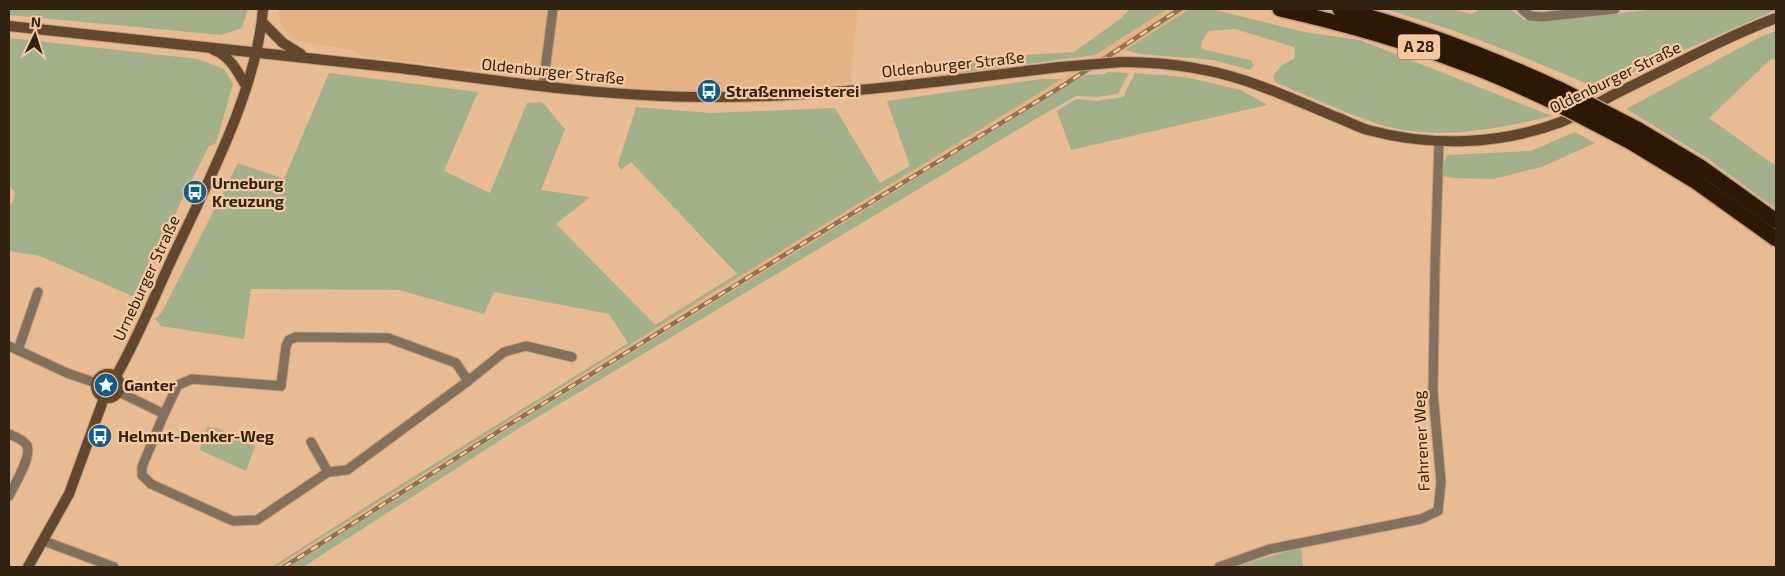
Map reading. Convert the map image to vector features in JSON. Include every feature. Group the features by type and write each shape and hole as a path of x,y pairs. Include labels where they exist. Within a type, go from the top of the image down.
{"highway":[{"name":"A 28","path":"1280,9 1356,28 1413,45 1556,96"},
{"name":"A 28","path":"1340,9 1425,34 1515,69 1556,96 1702,168 1776,221"},
{"name":"A 28","path":"1634,135 1776,239"}],"main road":[{"name":"Urneburger Straße","path":"116,376 209,180 246,86 257,52 263,9"},
{"name":"Oldenburger Straße","path":"9,26 206,46 543,86 612,93 703,97 769,97 870,89 1060,67 1122,62 1169,64 1210,70 1261,86 1366,129 1400,137 1440,142 1488,139 1526,132 1562,121 1741,32 1776,18"},
{"path":"262,22 283,43 309,58"},
{"path":"206,46 222,54 233,63 246,86"},
{"path":"105,374 116,376 120,385 119,392 113,397 104,398 97,393 96,383 100,377 105,374"},
{"path":"28,567 69,494 104,398"}],"street":[{"path":"543,86 553,9"},
{"path":"1522,9 1530,16 1542,17 1615,9"},
{"name":"Fahrener Weg","path":"1219,567 1270,549 1421,519 1438,511 1441,482 1433,392 1434,266 1440,142"},
{"path":"18,350 38,292"},
{"path":"468,382 456,363 388,338 296,337 289,340 286,346 281,386 192,379 178,385 142,467 142,475 152,484 233,521 257,520 328,472 347,470 468,382 504,352 526,346 572,357"},
{"path":"9,346 66,373 96,383"},
{"path":"119,392 164,414"},
{"path":"9,434 27,444 28,449 27,460 9,496"},
{"path":"311,442 328,472"},
{"path":"44,541 114,567"}],"shaded area":[{"path":"279,9 858,9 850,82 817,87 759,91 658,91 363,56 352,50 292,39 280,23"},
{"path":"1167,9 1190,9 1050,98 519,422 289,567 275,567 709,295 1062,79 1095,55"}],"green space":[{"path":"9,9 248,9 242,28 221,35 9,15"},
{"path":"1130,9 1167,9 1095,55 959,73 960,59 1074,52 1120,19"},
{"path":"1190,9 1212,9 1304,32 1360,40 1552,116 1508,126 1441,133 1397,129 1375,123 1275,82 1273,77 1279,68 1294,59 1294,47 1235,29 1209,31 1202,41 1201,49 1251,60 1254,66 1250,70 1213,60 1140,54 1125,50"},
{"path":"1384,9 1453,9 1471,14 1481,9 1510,9 1525,20 1547,21 1659,9 1776,10 1597,88 1465,35"},
{"path":"1776,31 1776,58 1770,60 1709,118 1776,166 1776,209 1707,158 1626,109 1762,36"},
{"path":"9,38 198,59 224,69 233,84 216,143 209,146 181,201 144,287 137,298 40,256 9,251 9,206 13,202 15,192 9,186"},
{"path":"1108,72 1129,73 1118,94 1097,97 1076,96 1039,117 521,427 303,567 289,567 519,422 1085,75 1105,74"},
{"path":"329,73 478,92 444,171 490,193 527,103 542,102 565,129 541,190 590,197 556,224 655,325 737,274 631,162 621,170 618,164 636,107 711,113 835,108 880,183 910,166 887,101 1041,79 1062,79 709,295 275,567 272,567 628,343 609,314 494,292 484,314 399,290 251,289 244,339 161,326 155,319 162,312 238,163 284,179"},
{"path":"1135,73 1185,77 1241,90 1267,105 1071,150 1057,111 1076,99 1097,101 1123,97"},
{"path":"1575,132 1595,143 1542,167 1494,179 1443,176 1447,155 1531,151"},
{"path":"207,427 217,428 255,446 246,471 200,450"},
{"path":"1301,547 1303,567 1235,567"}],"railway":[{"path":"284,567 499,431 1064,85 1180,9"}],"place":[{"name":"Straßenmeisterei","path":"709,91"},
{"name":"Urneburg Kreuzung","path":"195,192"},
{"name":"Ganter","path":"106,385"},
{"name":"Helmut-Denker-Weg","path":"100,436"}]}
